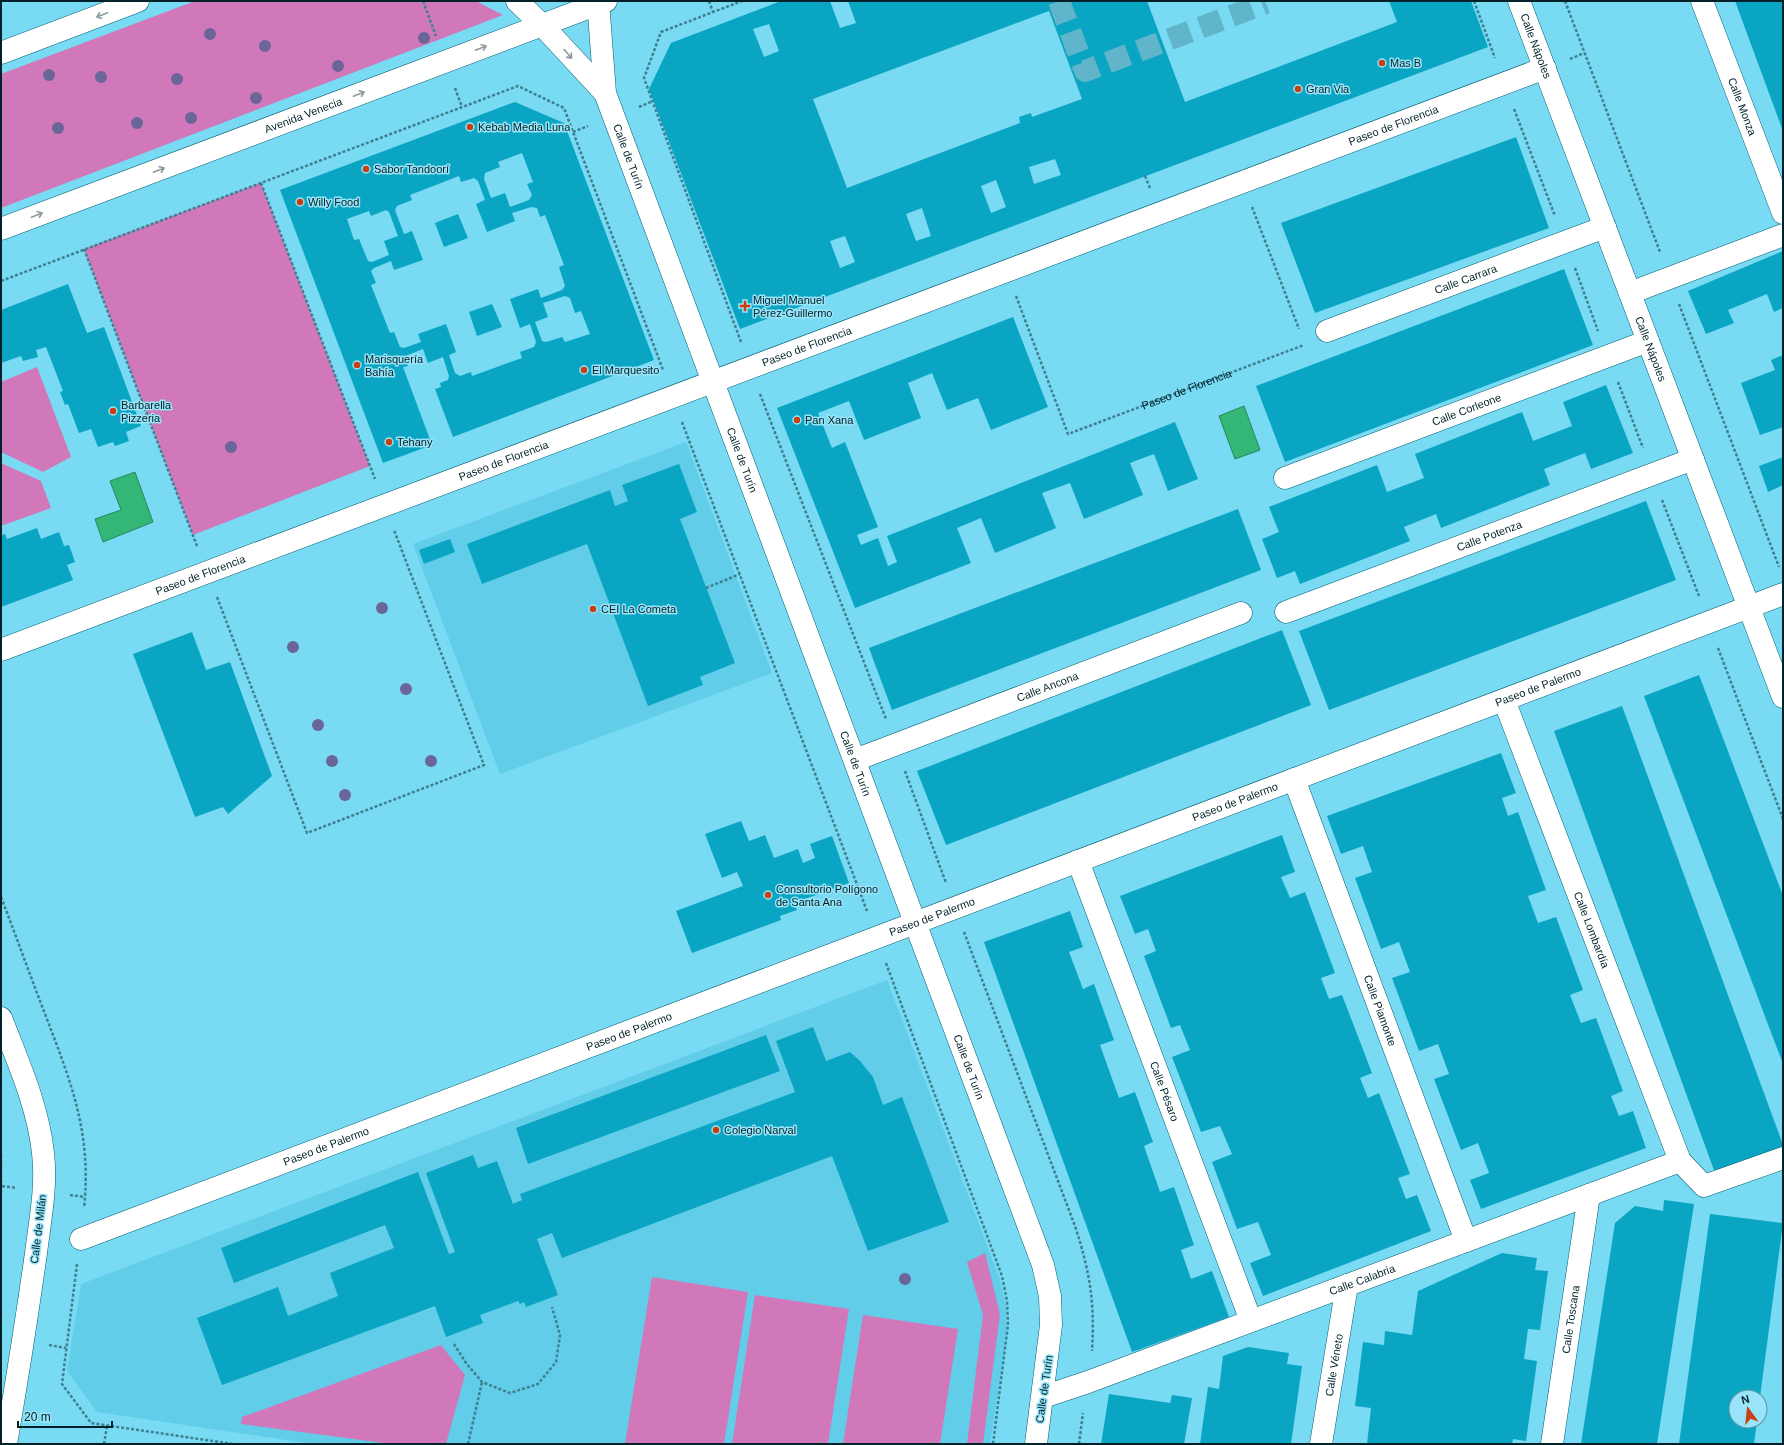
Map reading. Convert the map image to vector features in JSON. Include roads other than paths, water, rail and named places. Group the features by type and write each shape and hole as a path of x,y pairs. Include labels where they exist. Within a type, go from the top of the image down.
{"street":[{"path":"1,53 138,1"},
{"name":"Calle de Turín","path":"517,1 542,25 605,93"},
{"name":"Calle Nápoles","path":"1520,1 1783,698"},
{"name":"Calle Monza","path":"1702,1 1783,213"},
{"name":"Calle de Turín","path":"601,2 605,93 1043,1265 1050,1296 1051,1326 1036,1444"},
{"name":"Avenida Venecia","path":"1,229 601,2"},
{"name":"Paseo de Florencia","path":"1,650 1545,68"},
{"name":"Calle Carrara","path":"1327,332 1605,227"},
{"path":"1630,293 1783,235"},
{"name":"Calle Corleone","path":"1285,478 1648,341"},
{"name":"Calle Potenza","path":"1286,612 1693,460"},
{"name":"Paseo de Palermo","path":"81,1239 1783,594"},
{"name":"Calle Ancona","path":"855,760 1241,613"},
{"name":"Calle Lombardía","path":"1504,700 1680,1161"},
{"name":"Calle Piamonte","path":"1294,779 1466,1241"},
{"name":"Calle Pésaro","path":"1078,861 1251,1321"},
{"name":"Calle de Milán","path":"1,1018 11,1068 38,1127 43,1154 44,1182 24,1341 6,1444"},
{"path":"1680,1161 1704,1186 1783,1158"},
{"name":"Calle Calabria","path":"1043,1397 1088,1382 1680,1161"},
{"name":"Calle Toscana","path":"1552,1444 1589,1195"},
{"name":"Calle Véneto","path":"1321,1444 1347,1285"}],"tunnel":[{"path":"1059,1 1085,71 1266,3"}],"place":[{"name":"Mas B","path":"1382,63"},
{"name":"Gran Via","path":"1298,89"},
{"name":"Kebab Media Luna","path":"470,127"},
{"name":"Sabor Tandoorí","path":"366,169"},
{"name":"Willy Food","path":"300,202"},
{"name":"Miguel Manuel Pérez-Guillermo","path":"745,306"},
{"name":"Marisquería Bahía","path":"357,365"},
{"name":"El Marquesito","path":"584,370"},
{"name":"Barbarella Pizzeria","path":"113,411"},
{"name":"Pan Xana","path":"797,420"},
{"name":"Tehany","path":"389,442"},
{"name":"CEI La Cometa","path":"593,609"},
{"name":"Consultorio Polígono de Santa Ana","path":"768,895"},
{"name":"Colegio Narval","path":"716,1130"}]}
